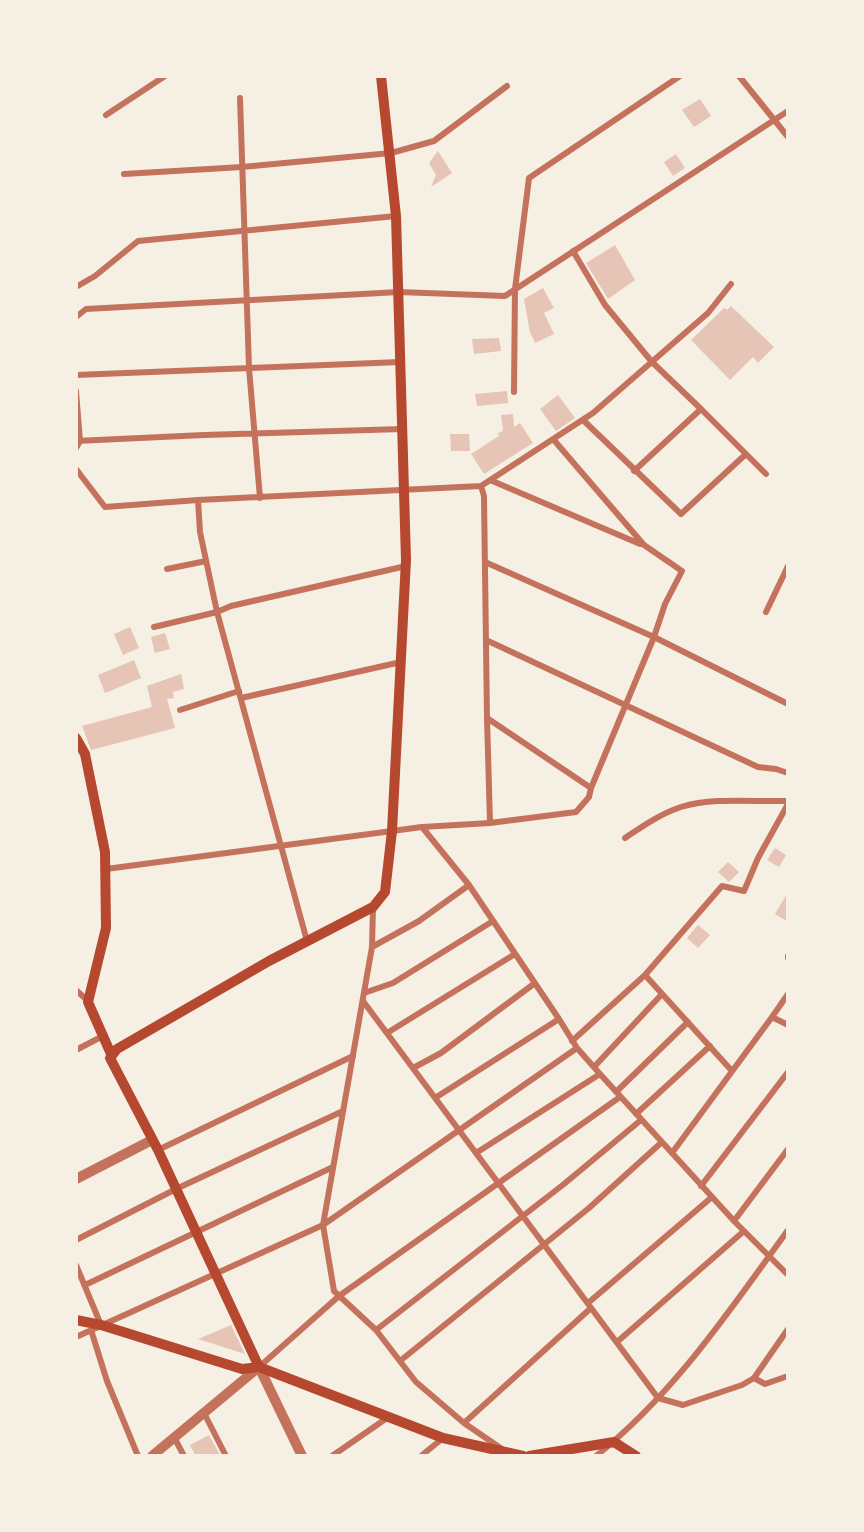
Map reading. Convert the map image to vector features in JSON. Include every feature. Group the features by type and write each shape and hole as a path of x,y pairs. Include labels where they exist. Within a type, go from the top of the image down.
{"main road":[{"path":"111,1054 307,941 373,907 386,892 393,831 406,566 396,216 381,76"},
{"path":"76,738 85,754 105,852 106,869 106,928 88,1002 111,1054 112,1063 155,1145 259,1367"},
{"path":"76,1320 96,1328 242,1369 259,1367 442,1438 506,1454 523,1455"},
{"path":"529,1455 614,1442 636,1455"}],"street":[{"path":"106,115 165,76"},
{"path":"514,392 514,290 529,178 680,76"},
{"path":"739,76 772,121 788,137"},
{"path":"124,174 242,167 391,153 434,141 507,86"},
{"path":"240,98 249,368 260,498"},
{"path":"76,317 86,309 399,292 505,296 788,111"},
{"path":"76,287 95,276 138,241 396,216"},
{"path":"573,250 605,305 652,362 766,474"},
{"path":"76,470 105,507 198,500 481,486 583,420 708,313 731,284"},
{"path":"76,375 400,362"},
{"path":"76,391 78,443 253,433 402,429"},
{"path":"634,471 701,409"},
{"path":"583,420 681,514 746,454"},
{"path":"553,440 644,545"},
{"path":"106,869 422,827 490,823 576,812 589,797 654,637 665,604 682,571 644,545 490,480"},
{"path":"481,486 484,496 490,823"},
{"path":"198,500 200,532 217,612 283,845 307,941"},
{"path":"167,568 206,561"},
{"path":"485,562 654,637 788,704"},
{"path":"154,627 217,612 231,606 406,566"},
{"path":"766,612 788,566"},
{"path":"486,640 758,767 788,773"},
{"path":"180,710 240,695 401,662"},
{"path":"487,718 591,788"},
{"path":"572,1041 645,975 722,886 744,891 758,858 788,802 721,801 682,807 648,821 625,838"},
{"path":"422,827 469,885 577,1048 701,1186 788,1275"},
{"path":"372,947 419,921 469,885"},
{"path":"373,907 372,947 323,1225 334,1291 376,1330 416,1382 464,1423 506,1454"},
{"path":"364,993 393,983 493,921"},
{"path":"387,1033 515,954"},
{"path":"645,975 732,1071"},
{"path":"413,1068 441,1053 535,983"},
{"path":"76,990 88,1002"},
{"path":"594,1067 662,994"},
{"path":"672,1153 788,994"},
{"path":"363,1001 658,1398 683,1405 742,1385 754,1378 788,1329"},
{"path":"772,1017 788,1025"},
{"path":"435,1098 559,1019"},
{"path":"152,1455 175,1439 339,1296 499,1184 618,1094 688,1022"},
{"path":"76,1050 103,1036"},
{"path":"376,1330 523,1216 639,1117 710,1046"},
{"path":"76,1337 323,1225 577,1048"},
{"path":"78,1174 155,1145 353,1056"},
{"path":"701,1186 788,1072"},
{"path":"476,1153 600,1074"},
{"path":"76,1240 176,1189 344,1111"},
{"path":"400,1361 589,1208 662,1142"},
{"path":"734,1221 788,1149"},
{"path":"85,1285 198,1234 333,1167"},
{"path":"464,1423 712,1197"},
{"path":"596,1455 633,1426 709,1340 788,1230"},
{"path":"617,1342 744,1232"},
{"path":"76,1265 85,1285 111,1389 138,1455"},
{"path":"259,1367 302,1455"},
{"path":"754,1378 765,1384 788,1376"},
{"path":"204,1413 226,1455"},
{"path":"332,1455 387,1418"},
{"path":"422,1455 442,1438"},
{"path":"175,1439 184,1455"}],"building":[{"path":"700,99 711,116 694,127 682,110"},
{"path":"438,151 452,173 431,187 436,175 429,163"},
{"path":"676,154 685,168 673,176 664,162"},
{"path":"615,245 635,280 608,299 586,263"},
{"path":"543,288 554,308 544,313 554,334 535,343 530,332 524,299"},
{"path":"731,306 774,347 758,363 753,357 730,380 691,340 724,308 727,310"},
{"path":"499,338 501,351 474,354 472,339"},
{"path":"507,391 508,403 477,406 475,394"},
{"path":"558,395 575,418 556,431 540,409"},
{"path":"513,414 514,427 520,423 533,443 484,474 471,454 503,431 501,415"},
{"path":"450,434 469,434 470,451 451,451"},
{"path":"130,627 139,648 123,655 114,634"},
{"path":"165,633 170,649 155,653 151,637"},
{"path":"134,660 141,678 105,693 98,675"},
{"path":"181,674 184,689 173,692 174,698 167,699 175,728 91,750 82,726 152,707 147,686"},
{"path":"775,848 786,855 779,867 767,860"},
{"path":"728,862 739,872 729,882 718,872"},
{"path":"788,892 788,922 775,914"},
{"path":"698,925 710,935 698,948 687,938"},
{"path":"231,1325 245,1354 198,1339"},
{"path":"209,1435 220,1455 195,1455 190,1445"}]}
